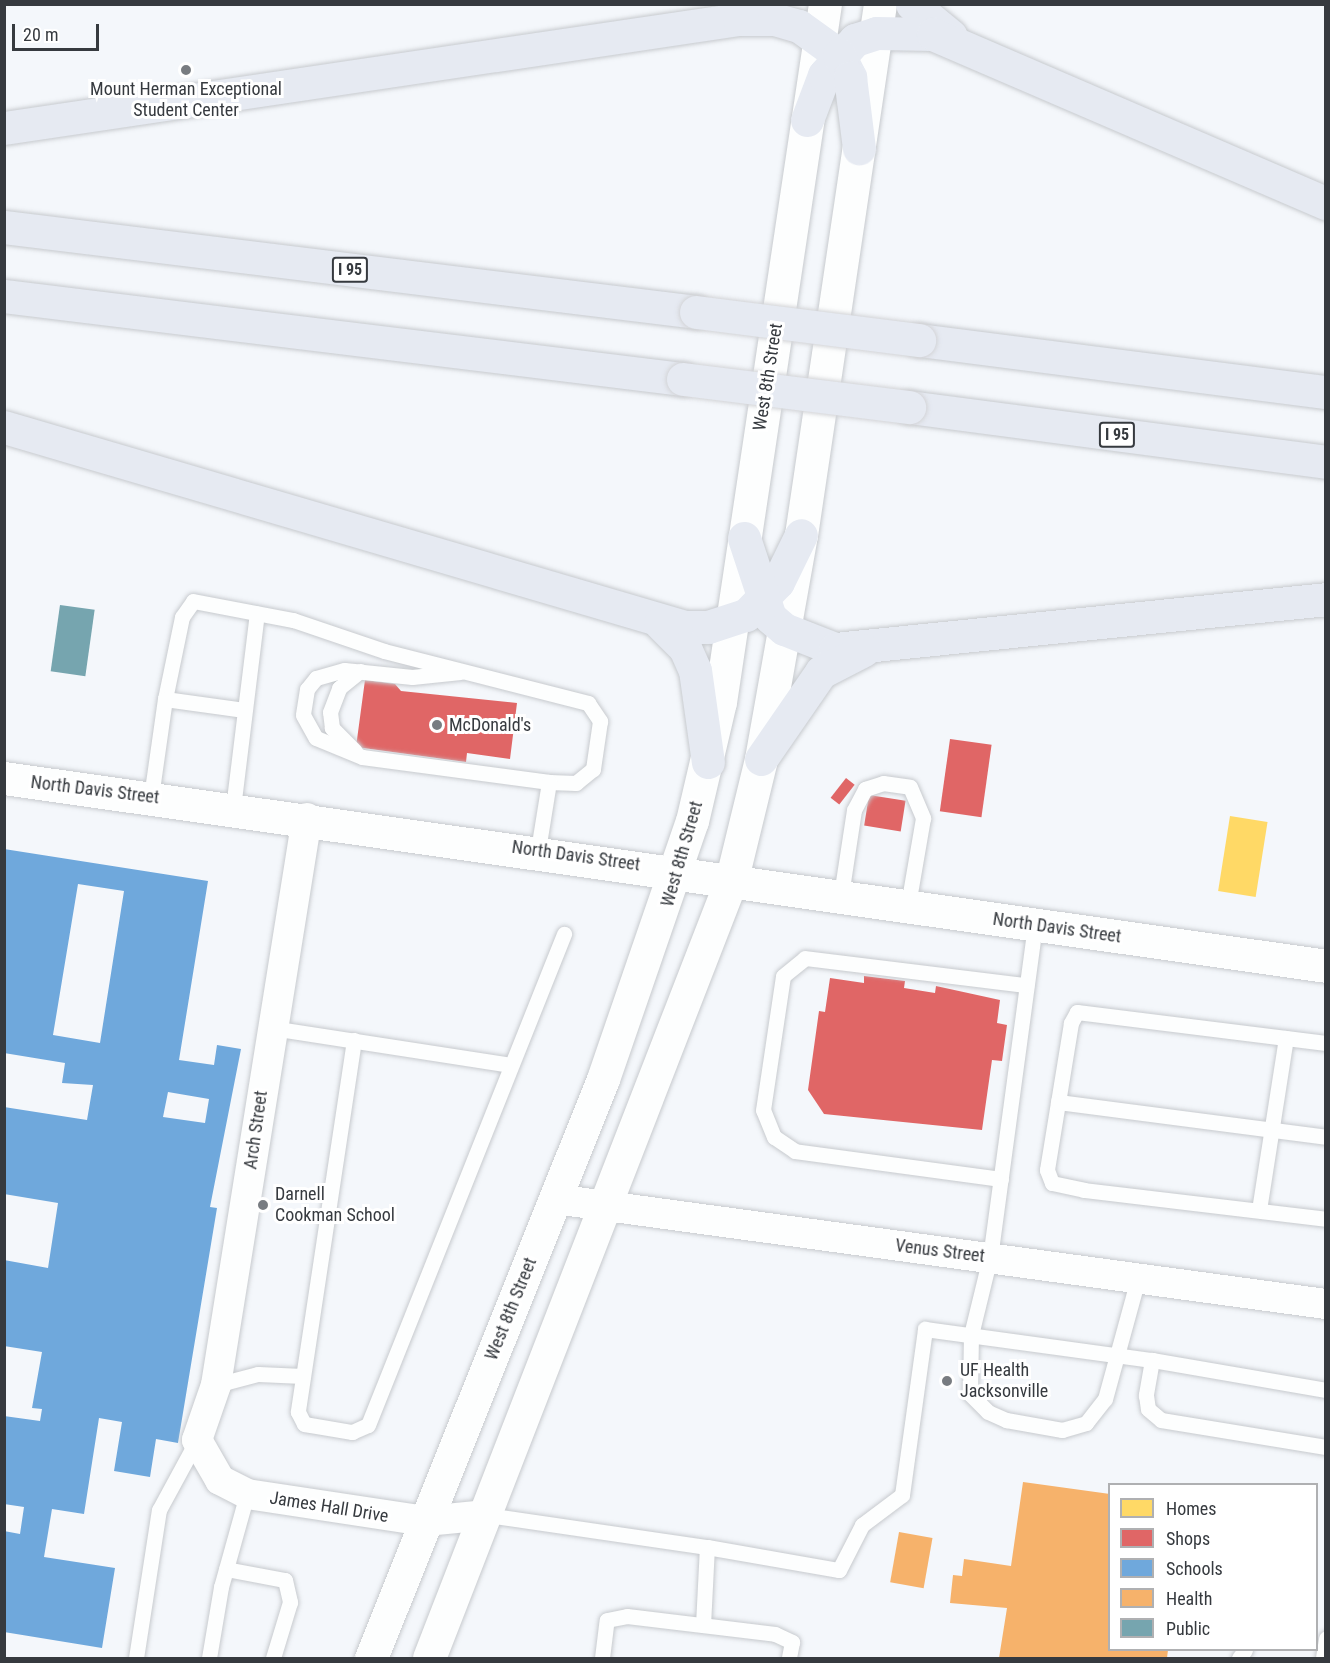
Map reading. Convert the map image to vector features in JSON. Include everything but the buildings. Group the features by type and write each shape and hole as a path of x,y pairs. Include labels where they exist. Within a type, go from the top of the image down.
{"highway":[{"path":"740,19 770,4"},
{"path":"912,4 962,44"},
{"path":"4,128 740,19 774,19 829,47 850,77 858,148"},
{"path":"829,47 855,40 878,19 933,34 962,44 1326,203"},
{"path":"807,120 829,47"},
{"name":"I 95","path":"4,227 1326,392"},
{"name":"I 95","path":"4,296 909,407 1326,462"},
{"path":"4,427 660,623 708,627 731,622 761,602 789,564 801,535"},
{"path":"744,537 761,602 784,629 835,649 866,649 1326,599"},
{"path":"660,623 685,648 695,670 708,762"},
{"path":"761,759 821,672 866,649"}],"street":[{"path":"825,4 829,47"},
{"path":"429,1659 609,1208 732,878 761,759 801,535 878,19"},
{"name":"West 8th Street","path":"371,1659 555,1199 678,870 708,762 807,120"},
{"name":"North Davis Street","path":"4,778 538,850 1035,926 1326,966"},
{"name":"Arch Street","path":"197,1440 216,1385 307,818"},
{"name":"Venus Street","path":"555,1199 1326,1304"},
{"name":"James Hall Drive","path":"197,1440 220,1480 247,1494 426,1521 487,1515"}],"lane":[{"path":"151,797 165,699 186,606 193,601 257,613 565,694 596,710 600,721 593,769 576,783 549,782 362,757 316,738 303,715 307,689 315,678 360,671 412,677 472,671"},
{"path":"233,808 257,613"},
{"path":"360,671 339,688 330,712 332,728 362,757"},
{"path":"165,699 244,710"},
{"path":"538,850 549,782"},
{"path":"841,895 854,810 865,789 883,783 910,787 923,818 908,905"},
{"path":"1035,926 990,1257 972,1335 967,1378 979,1405 1006,1420 1062,1430 1079,1428 1101,1406 1113,1354 1138,1278"},
{"path":"354,1040 298,1412 304,1424 352,1432 368,1425 564,934"},
{"path":"1001,1179 795,1151 774,1137 763,1110 783,976 798,961 827,957 1026,985"},
{"path":"1326,1043 1077,1012 1058,1102 1047,1170 1052,1183 1326,1219"},
{"path":"272,1028 510,1065"},
{"path":"1258,1210 1286,1038"},
{"path":"1058,1102 1326,1137"},
{"path":"487,1515 707,1547 839,1570 862,1525 902,1495 925,1329 1113,1354 1326,1390"},
{"path":"1152,1360 1148,1409 1161,1420 1326,1447"},
{"path":"216,1385 258,1374 303,1376"},
{"path":"136,1659 159,1510 197,1440"},
{"path":"209,1659 226,1569 247,1494"},
{"path":"703,1625 707,1547"},
{"path":"226,1569 285,1580 290,1602 273,1659"},
{"path":"602,1659 607,1620 627,1616 775,1634 792,1642 789,1659"},
{"path":"1323,1659 1326,1638"}],"place":[{"name":"Mount Herman Exceptional Student Center","path":"186,70"},
{"name":"McDonald's","path":"437,725"},
{"name":"Darnell Cookman School","path":"263,1205"},
{"name":"UF Health Jacksonville","path":"947,1381"}]}
